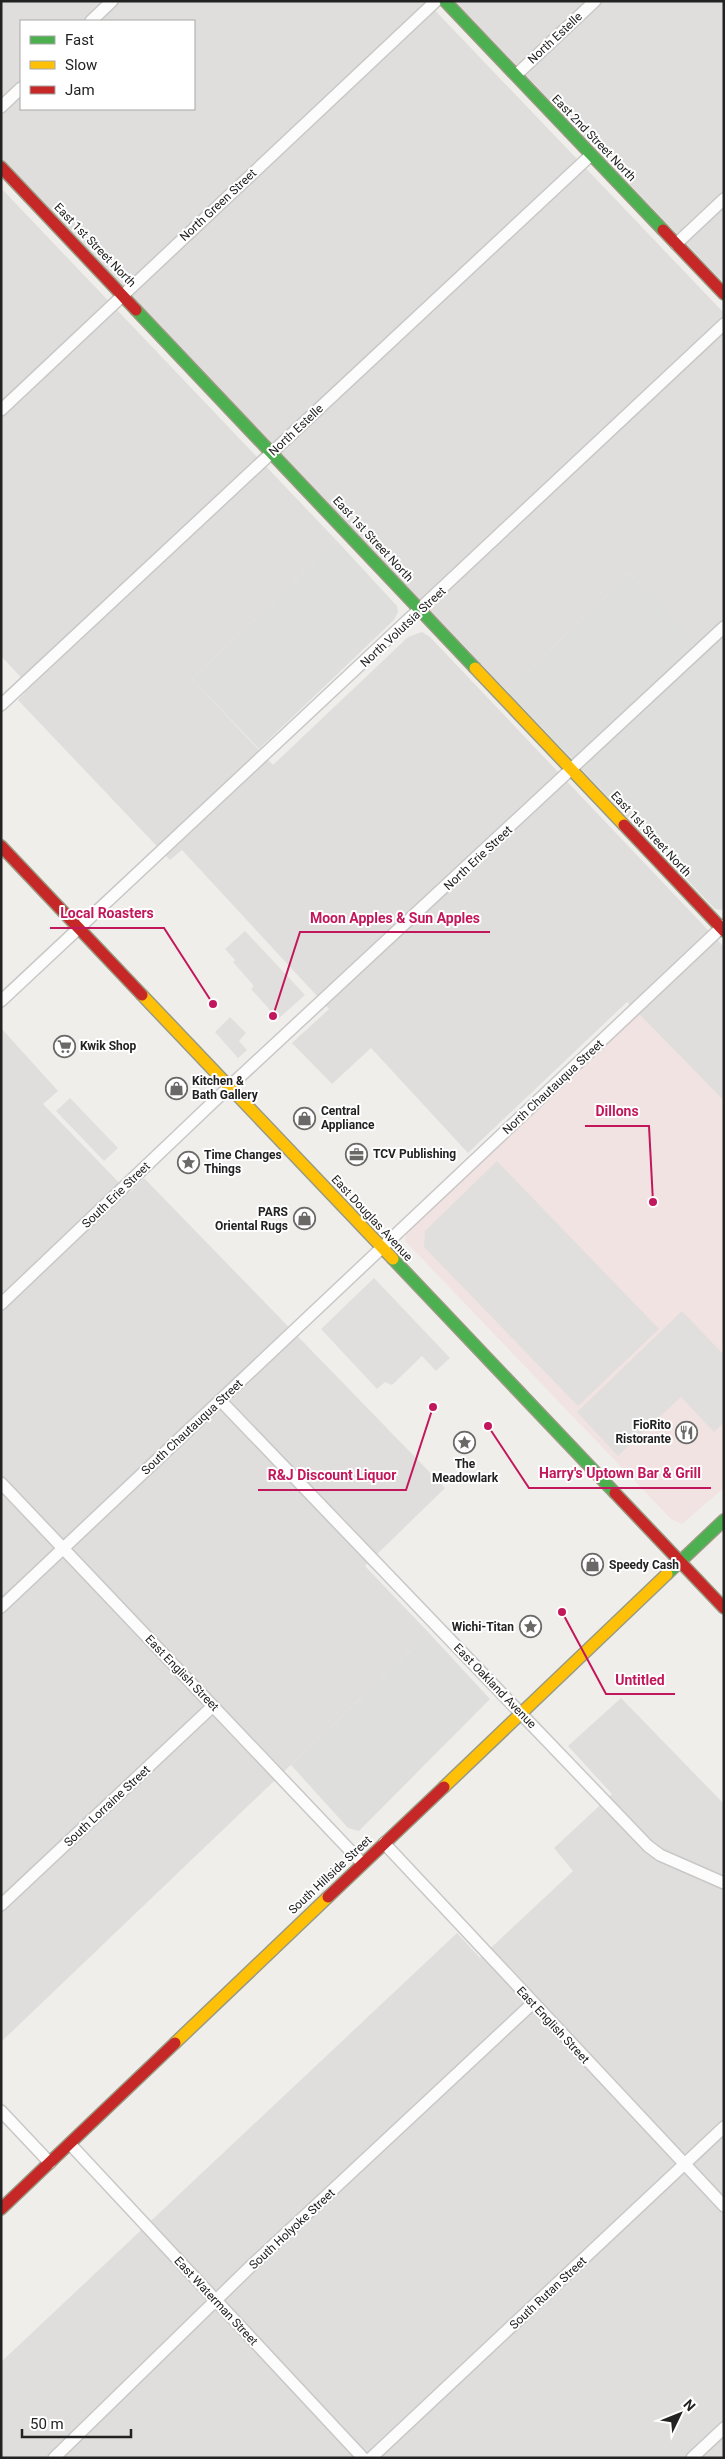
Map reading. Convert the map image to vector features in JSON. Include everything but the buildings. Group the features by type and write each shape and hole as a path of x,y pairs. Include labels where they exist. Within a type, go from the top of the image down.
{"main road":[{"name":"East 2nd Street North","path":"445,1 724,294"},
{"name":"East 1st Street North","path":"1,167 723,928"},
{"name":"East Douglas Avenue","path":"1,846 724,1608"},
{"name":"South Hillside Street","path":"1,2209 724,1520"}],"street":[{"path":"92,20 112,1"},
{"name":"North Green Street","path":"1,410 436,1"},
{"name":"North Estelle","path":"516,75 595,1"},
{"path":"1,107 20,89"},
{"name":"North Estelle","path":"1,705 592,155"},
{"path":"676,244 724,199"},
{"name":"North Volutsia Street","path":"1,1001 421,610 724,324"},
{"name":"North Erie Street","path":"230,1086 724,627"},
{"name":"North Chautauqua Street","path":"382,1248 723,928"},
{"name":"South Erie Street","path":"1,1304 230,1086"},
{"name":"South Chautauqua Street","path":"1,1607 382,1248"},
{"name":"East Oakland Avenue","path":"220,1400 648,1846 660,1855 724,1883"},
{"name":"East English Street","path":"1,1484 362,1863"},
{"name":"South Lorraine Street","path":"1,1906 213,1706"},
{"name":"East English Street","path":"384,1843 724,2206"},
{"name":"South Holyoke Street","path":"54,2458 215,2301 533,2004"},
{"path":"1,2111 50,2163"},
{"name":"South Rutan Street","path":"371,2458 724,2127"},
{"name":"East Waterman Street","path":"70,2144 363,2458"},
{"path":"692,2458 724,2428"}],"shaded area":[{"path":"1,1 426,1 724,313 724,631 717,624 696,642 630,573 507,691 1,159"},
{"path":"455,1 724,1 724,283"},
{"path":"1,188 337,541 192,679 273,765 408,637 422,632 430,637 724,947 724,1101 627,1002 468,1153 371,1048 332,1084 292,1043 329,1009 182,850 170,860 18,700 30,687 1,656"},
{"path":"337,541 397,606 398,612 394,620 259,749 192,679"},
{"path":"630,573 696,641 717,624 724,631 724,908 721,910 715,909 507,691"},
{"path":"245,931 305,995 278,1019 251,989 254,986 233,962 235,960 225,949"},
{"path":"639,1014 724,1101 724,1488 682,1524 671,1519 405,1241 406,1234 412,1226"},
{"path":"230,1017 246,1033 239,1041 247,1050 238,1058 215,1032"},
{"path":"1,1028 58,1091 43,1104 129,1193 144,1178 445,1488 365,1566 429,1633 1,2042"},
{"path":"70,1098 118,1148 104,1161 56,1111"},
{"path":"497,1161 659,1329 578,1406 424,1247 425,1231"},
{"path":"374,1278 450,1358 436,1371 422,1356 392,1385 385,1382 377,1389 321,1329"},
{"path":"682,1311 724,1355 724,1422 714,1432 681,1397 618,1456 577,1412"},
{"path":"429,1633 490,1699 359,1831 348,1828 291,1765"},
{"path":"621,1698 724,1804 724,2458 1,2458 1,2362 457,1933 480,1958 573,1871 554,1848 612,1794 568,1746"}],"traffic: fast":[{"path":"445,1 663,230"},
{"path":"136,310 475,668"},
{"path":"393,1259 615,1493"},
{"path":"667,1574 724,1520"}],"traffic: slow":[{"path":"475,668 624,825"},
{"path":"142,995 393,1259"},
{"path":"444,1787 667,1574"},
{"path":"175,2043 328,1897"}],"traffic: jam":[{"path":"1,167 136,310"},
{"path":"663,230 724,294"},
{"path":"624,825 724,931"},
{"path":"1,846 142,995"},
{"path":"615,1493 724,1608"},
{"path":"328,1897 444,1787"},
{"path":"1,2209 175,2043"}],"place":[{"name":"Local Roasters","path":"213,1004"},
{"name":"Moon Apples & Sun Apples","path":"273,1016"},
{"name":"Kwik Shop","path":"64,1046"},
{"name":"Kitchen & Bath Gallery","path":"176,1088"},
{"name":"Central Appliance","path":"305,1118"},
{"name":"TCV Publishing","path":"357,1154"},
{"name":"Time Changes Things","path":"188,1162"},
{"name":"Dillons","path":"653,1202"},
{"name":"PARS Oriental Rugs","path":"304,1219"},
{"name":"R&J Discount Liquor","path":"433,1407"},
{"name":"Harry's Uptown Bar & Grill","path":"488,1426"},
{"name":"FioRito Ristorante","path":"687,1432"},
{"name":"The Meadowlark","path":"465,1443"},
{"name":"Speedy Cash","path":"593,1565"},
{"name":"Untitled","path":"562,1612"},
{"name":"Wichi-Titan","path":"530,1627"}]}
